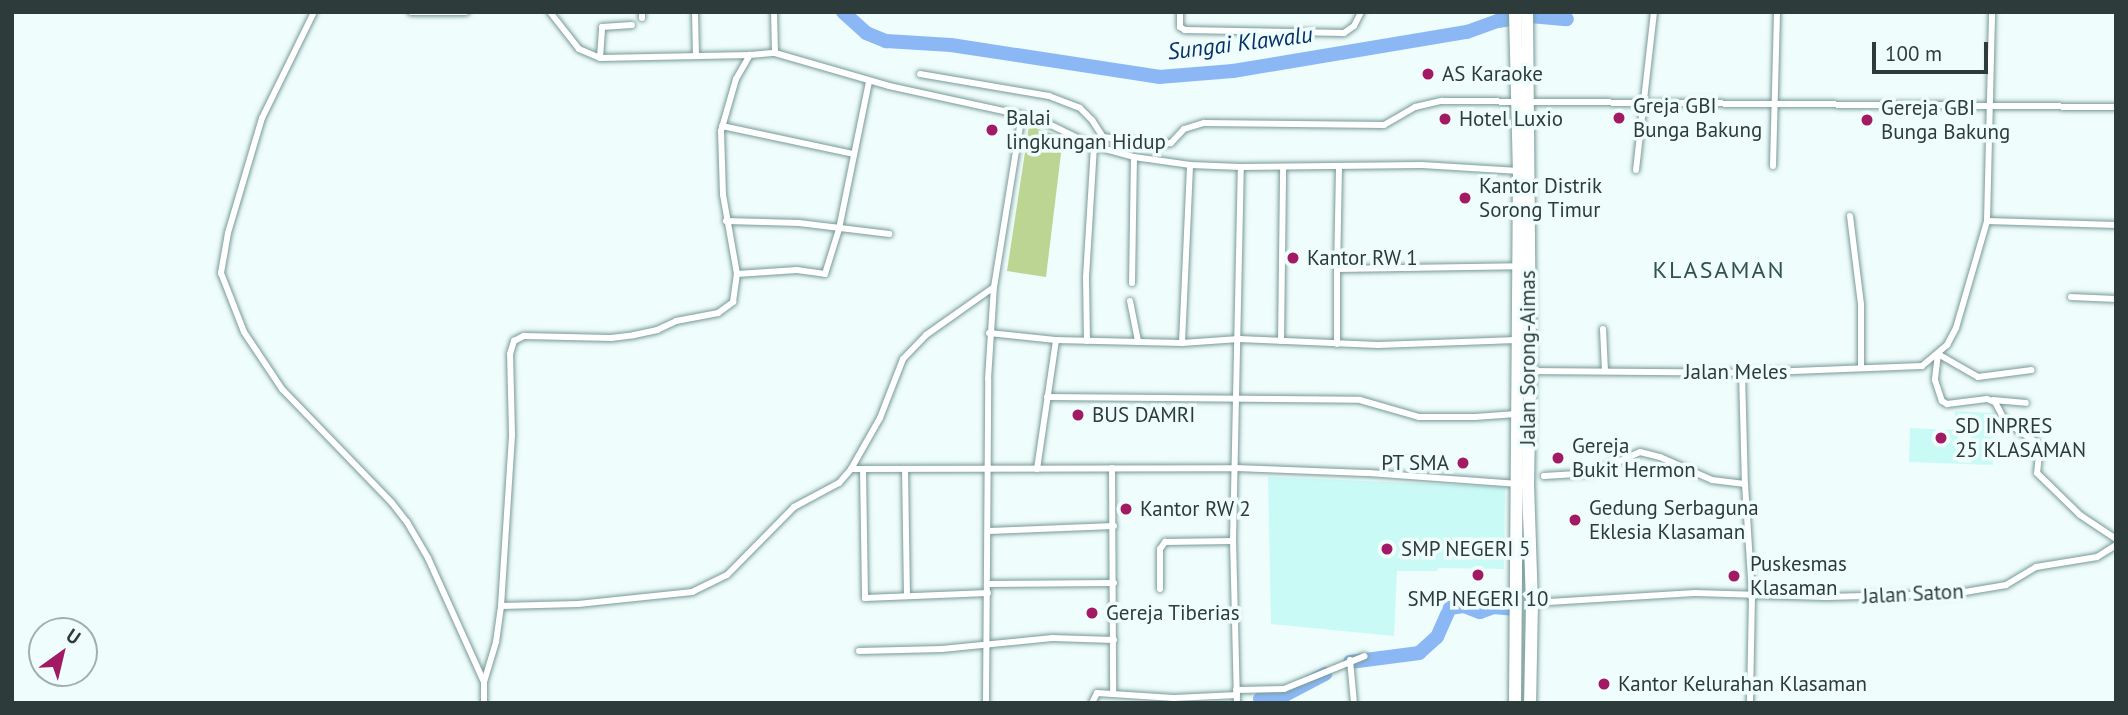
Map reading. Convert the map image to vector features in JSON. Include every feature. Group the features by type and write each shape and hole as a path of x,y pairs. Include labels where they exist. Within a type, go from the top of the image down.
{"highway":[{"path":"1515,12 1520,36"},
{"name":"Jalan Sorong-Aimas","path":"1515,703 1522,484 1530,370 1520,36 1527,12"},
{"name":"Jalan Sorong-Aimas","path":"1521,100 1516,414 1532,603 1530,703"}],"street":[{"path":"314,12 262,118 250,154 221,263 225,289 244,332 282,389 383,493 407,522 428,558 484,682"},
{"path":"411,12 466,12"},
{"path":"550,12 579,49 600,58 775,53 869,81 1022,115 1049,124 1094,146 1134,157 1190,165 1241,167 1434,165 1519,171"},
{"path":"695,12 696,56"},
{"path":"774,12 775,53"},
{"path":"1180,12 1180,27 1185,30 1345,33 1354,26 1361,12"},
{"path":"1636,170 1654,12"},
{"path":"1773,166 1777,12"},
{"path":"1992,12 1986,221 1956,328 1947,345 1937,354 1936,387 1942,401 1949,404 1991,400 2026,403"},
{"path":"600,58 602,27 632,24"},
{"path":"484,703 484,682 496,642 501,606 512,434 510,354 514,341 524,336 611,338 634,335 657,330 676,320 718,313 733,302 737,274 726,221 721,168 722,126 736,79 750,55"},
{"path":"920,74 1049,96 1087,113 1103,137 1158,145 1171,143 1184,129 1204,123 1384,124 1427,103 1521,100 2116,107"},
{"path":"737,274 797,270 824,274 839,229 869,81"},
{"path":"986,703 989,333 1022,115"},
{"path":"722,126 854,154"},
{"path":"1087,341 1086,277 1094,146"},
{"path":"1132,283 1134,157"},
{"path":"1182,343 1190,165"},
{"path":"1237,696 1233,541 1241,167"},
{"path":"1281,341 1283,168"},
{"path":"1337,344 1339,168"},
{"path":"1850,216 1861,304 1861,368"},
{"path":"726,221 799,223 890,234"},
{"path":"1986,221 2116,226"},
{"path":"1338,269 1518,266"},
{"path":"501,606 534,607 648,598 702,588 739,565 772,527 794,507 839,483 851,469 880,418 903,359 926,335 994,287"},
{"path":"2071,298 2116,299"},
{"path":"1130,301 1137,325 1138,341"},
{"path":"1603,329 1605,371"},
{"path":"989,333 1056,340 1182,343 1239,340 1337,344 1517,340"},
{"path":"1037,469 1056,340"},
{"path":"1937,354 1978,377 2032,370"},
{"name":"Jalan Meles","path":"1530,370 1742,373 1922,366 1937,354"},
{"path":"1742,373 1752,596 1751,703"},
{"path":"1047,397 1099,400 1238,397 1360,400 1419,417 1475,418 1516,414"},
{"path":"1991,400 2005,421 2040,445 2037,473 2080,515 2116,539"},
{"path":"1544,476 1593,473 1640,452 1660,457 1712,480 1745,484"},
{"path":"1112,468 1113,694"},
{"path":"851,469 1236,468 1369,473 1522,484"},
{"path":"863,469 865,598 988,593"},
{"path":"905,469 907,596"},
{"path":"989,531 1114,526"},
{"path":"1160,589 1160,549 1165,542 1233,541"},
{"name":"Jalan Saton","path":"1532,603 1659,594 1953,594 2006,584 2036,567 2097,557 2116,545"},
{"path":"988,584 1114,583"},
{"path":"859,651 988,645 1052,638 1114,640"},
{"path":"1092,703 1095,694 1174,698 1237,696 1284,689 1364,656"},
{"path":"1351,663 1354,703"}],"shaded area":[{"name":"SD INPRES 25 KLASAMAN","path":"1955,411 1994,413 1993,465 1909,462 1910,428 1954,430","holes":["1958,414 1972,414 1971,463 1958,462"]},
{"name":"SMP NEGERI 5","path":"1268,477 1505,487 1504,569 1438,568 1437,571 1397,571 1394,636 1271,624"}],"green space":[{"path":"1029,126 1063,137 1046,277 1007,271"}],"waterway":[{"name":"Sungai Klawalu","path":"843,12 866,33 886,41 951,45 1159,77 1233,71 1467,32 1498,21 1530,16 1567,19"},
{"path":"1350,662 1419,653 1437,637 1450,608 1464,606 1480,612 1494,607 1512,609"},
{"path":"1260,699 1281,697 1325,674"}],"place":[{"name":"AS Karaoke","path":"1428,74"},
{"name":"Greja GBI Bunga Bakung","path":"1619,118"},
{"name":"Hotel Luxio","path":"1445,119"},
{"name":"Gereja GBI Bunga Bakung","path":"1867,120"},
{"name":"Balai lingkungan Hidup","path":"992,130"},
{"name":"Kantor Distrik Sorong Timur","path":"1465,198"},
{"name":"Kantor RW 1","path":"1293,258"},
{"name":"BUS DAMRI","path":"1078,415"},
{"name":"SD INPRES 25 KLASAMAN","path":"1941,438"},
{"name":"Gereja Bukit Hermon","path":"1558,458"},
{"name":"PT SMA","path":"1463,463"},
{"name":"Kantor RW 2","path":"1126,509"},
{"name":"Gedung Serbaguna Eklesia Klasaman","path":"1575,520"},
{"name":"SMP NEGERI 5","path":"1387,549"},
{"name":"SMP NEGERI 10","path":"1478,575"},
{"name":"Puskesmas Klasaman","path":"1734,576"},
{"name":"Gereja Tiberias","path":"1092,613"},
{"name":"Kantor Kelurahan Klasaman","path":"1604,684"}],"district":[{"name":"KLASAMAN","path":"1719,270"}]}
